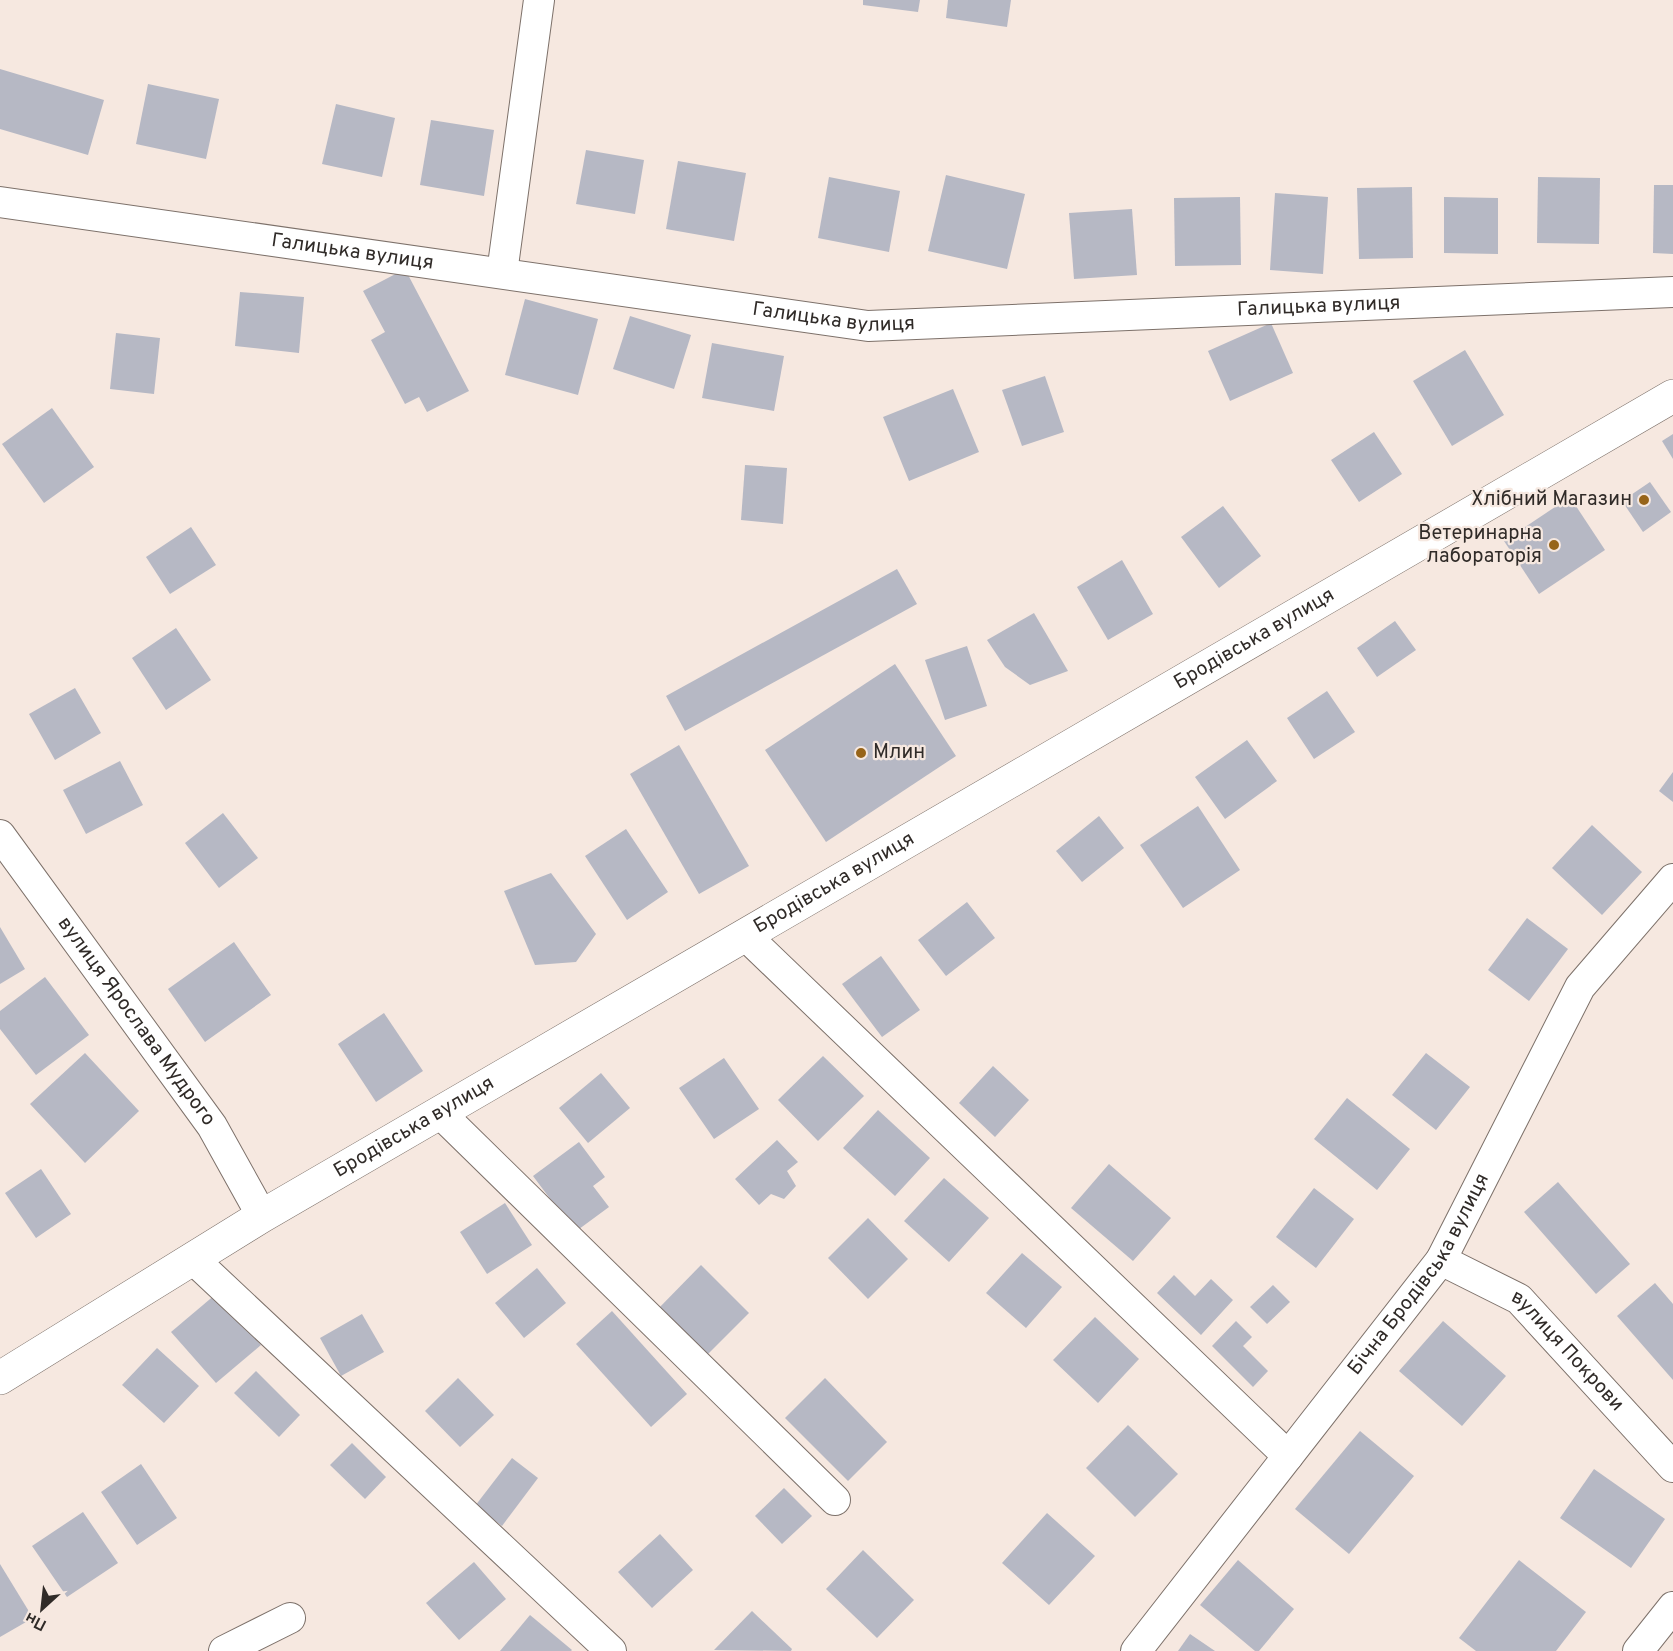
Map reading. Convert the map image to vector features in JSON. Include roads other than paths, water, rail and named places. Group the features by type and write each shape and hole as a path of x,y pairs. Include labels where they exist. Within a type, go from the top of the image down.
{"street":[{"path":"502,273 539,0"},
{"name":"Галицька вулиця","path":"0,202 868,326 1673,292"},
{"name":"Бродівська вулиця","path":"0,1378 262,1216 1673,396"},
{"name":"вулиця Ярослава Мудрого","path":"0,835 212,1126 262,1216"},
{"name":"Бічна Бродівська вулиця","path":"1136,1651 1441,1260 1580,987 1673,879"},
{"path":"745,935 1288,1456"},
{"path":"440,1113 835,1500"},
{"path":"193,1260 611,1651"},
{"name":"вулиця Покрови","path":"1441,1260 1519,1299 1673,1467"},
{"path":"1638,1651 1673,1607"},
{"path":"224,1651 290,1618"}],"place":[{"name":"Хлібний Магазин","path":"1644,500"},
{"name":"Ветеринарна лабораторія","path":"1554,545"},
{"name":"Млин","path":"861,753"}]}
